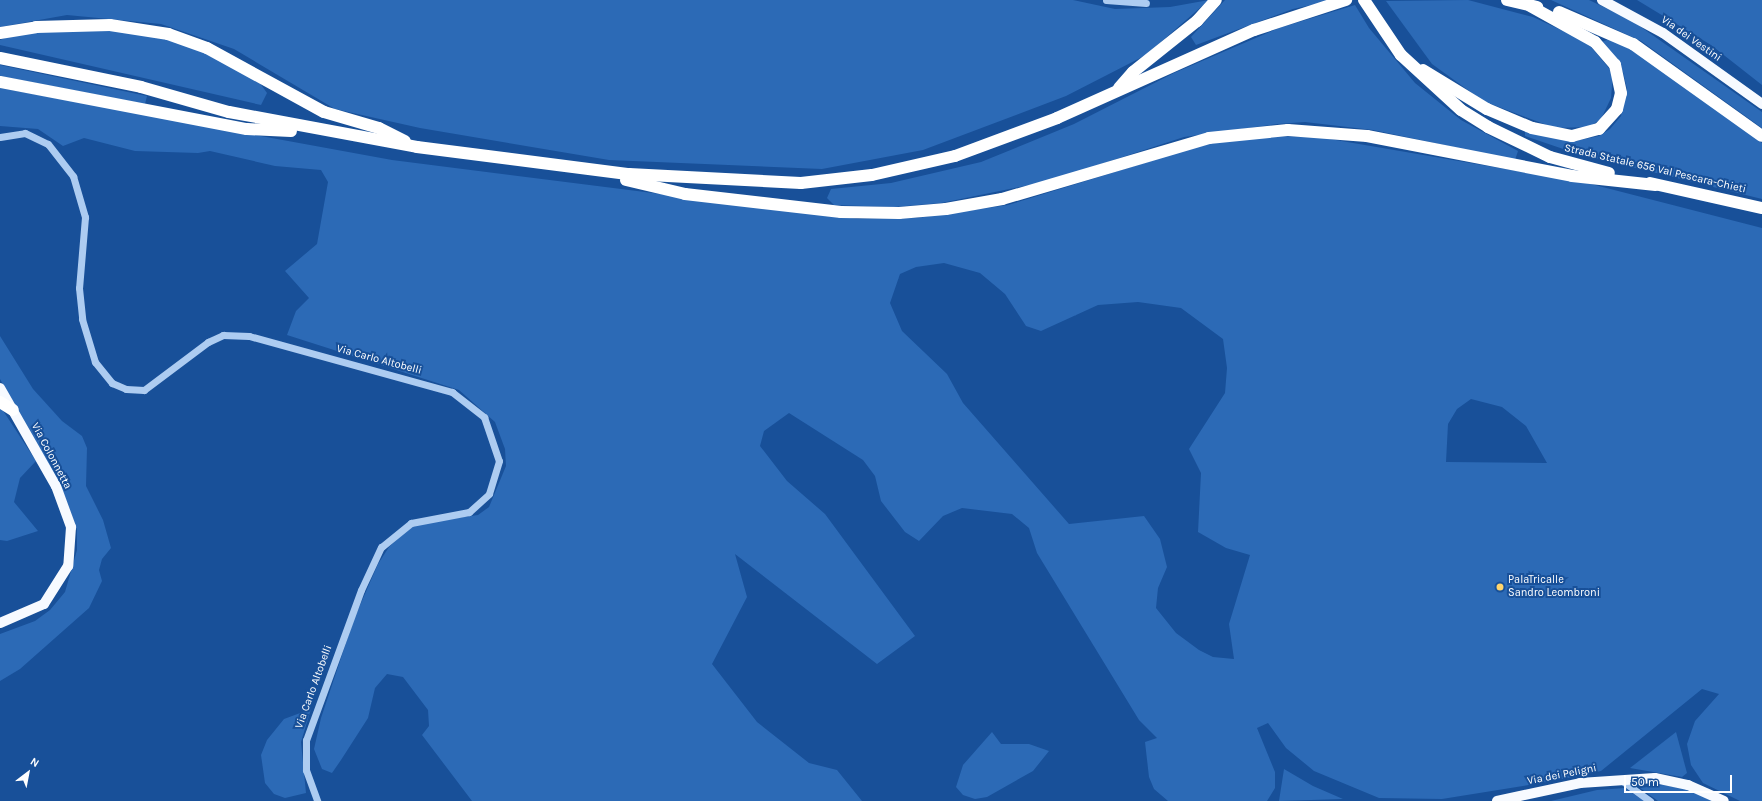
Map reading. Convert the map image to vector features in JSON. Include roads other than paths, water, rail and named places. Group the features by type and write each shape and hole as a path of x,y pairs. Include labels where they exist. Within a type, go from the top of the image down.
{"highway":[{"path":"1115,92 1133,72 1177,39 1216,0"},
{"path":"0,58 79,72 229,112 322,131 417,147 580,169 766,184 872,175 955,156 1115,92 1254,30 1346,0"},
{"name":"Strada Statale 656 Val Pescara-Chieti","path":"1364,0 1401,56 1461,110 1518,143 1572,164 1656,185 1762,208"},
{"path":"1507,0 1586,22 1633,44 1762,136"},
{"path":"1401,56 1487,109 1532,128 1572,136 1599,129 1617,109 1620,98 1615,65 1591,39 1530,6"},
{"path":"0,33 36,26 102,25 168,34 207,48 324,112 379,128 417,147"},
{"path":"0,82 247,130 322,131"},
{"path":"580,169 685,194 841,212 899,213 946,210 1002,199 1209,138 1288,130 1367,136 1572,176 1656,185"},
{"path":"0,402 12,410"}],"main road":[{"name":"Via dei Vestini","path":"1602,0 1663,33 1762,104"},
{"name":"Via Colonnetta","path":"0,388 56,486 71,527 68,566 44,604 0,623"},
{"name":"Via dei Peligni","path":"1497,801 1580,783 1655,778 1688,784 1724,801"}],"street":[{"path":"1106,0 1146,3"},
{"name":"Via Carlo Altobelli","path":"0,137 25,133 48,144 73,176 85,217 79,288 82,319 95,362 112,383 126,390 144,390 208,342 224,336 249,336 452,392 484,417 499,461 489,494 469,512 411,523 381,547 361,590 306,740 306,770 317,801"},
{"path":"1621,780 1650,801"}],"place":[{"name":"PalaTricalle Sandro Leombroni","path":"1500,587"}]}
